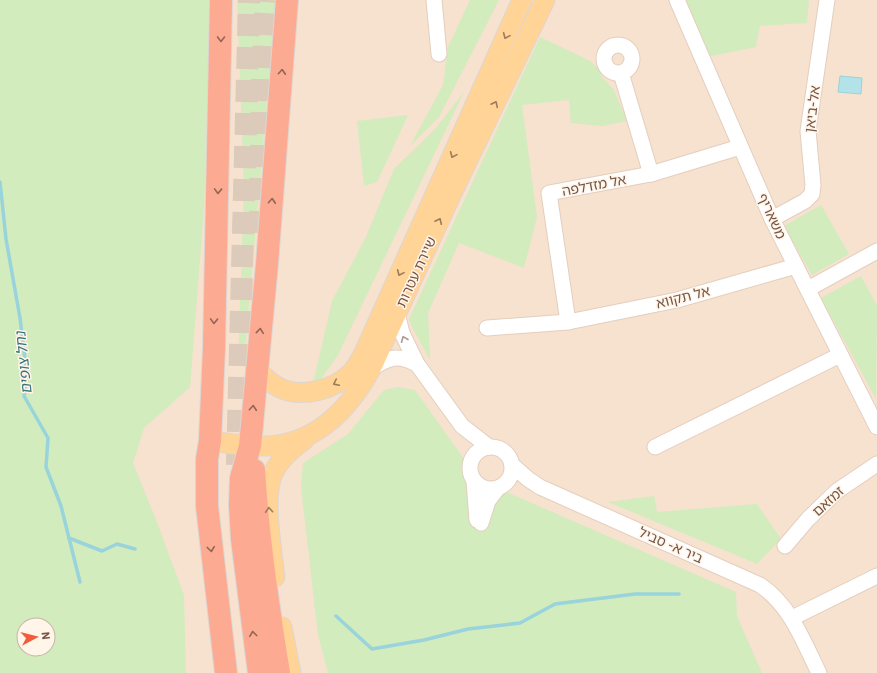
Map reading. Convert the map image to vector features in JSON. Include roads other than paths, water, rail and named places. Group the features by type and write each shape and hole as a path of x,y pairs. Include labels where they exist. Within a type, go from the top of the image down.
{"highway":[{"path":"221,0 219,152 210,441 207,459 207,506 226,673"},
{"path":"259,673 245,568 240,504 242,478 250,446 267,264 287,0"},
{"path":"210,441 215,460 240,673"},
{"path":"250,446 254,461 256,510 266,598 279,673"}],"main road":[{"name":"שיירת עטרות","path":"256,369 279,388 298,392 309,392 331,386 342,380 355,368 367,346 522,0"},
{"name":"שיירת עטרות","path":"210,441 250,446 280,445 314,432 335,418 346,408 372,369 453,191 545,0"},
{"path":"291,673 279,606 272,544 269,485 272,474 277,466 293,449 314,432"}],"street":[{"path":"434,0 439,54"},
{"name":"משאריף","path":"677,0 772,219 840,355 875,419"},
{"name":"אל-ביאן","path":"772,219 806,201 812,194 813,185 808,131 827,0"},
{"path":"621,73 651,174"},
{"name":"אל מזדלפה","path":"568,322 549,193 651,174 740,146"},
{"path":"808,290 877,251"},
{"name":"אל תקווא","path":"487,328 568,322 677,300 796,266"},
{"path":"397,313 402,333 417,364 462,426 489,447"},
{"path":"655,447 840,355"},
{"path":"372,369 383,361 400,357 417,364"},
{"path":"462,426 473,459"},
{"path":"489,447 494,447 504,451 511,459 512,465 510,478 488,501 479,522 474,481 470,470 473,459 479,451 489,447"},
{"name":"זמזאם","path":"786,546 808,519 837,491 877,464"},
{"name":"ביר א- סביל","path":"512,465 528,479 540,486 760,586 773,594 792,618 820,673"},
{"path":"474,481 485,488 502,486"},
{"name":"ביר א- סביל","path":"502,486 540,486"},
{"path":"792,618 877,576"}],"water":[{"path":"840,76 862,78 861,94 838,92"}],"waterway":[{"name":"נחל צופים","path":"0,182 6,239 20,318 27,375 24,396 48,438 46,467 61,506 69,538 102,551 117,544 135,549"},
{"path":"69,538 80,582"},
{"path":"336,616 372,649 424,640 468,629 520,623 555,604 635,594 679,594"}],"tunnel":[{"path":"237,465 249,0"},
{"path":"260,233 262,79 266,0"}]}
